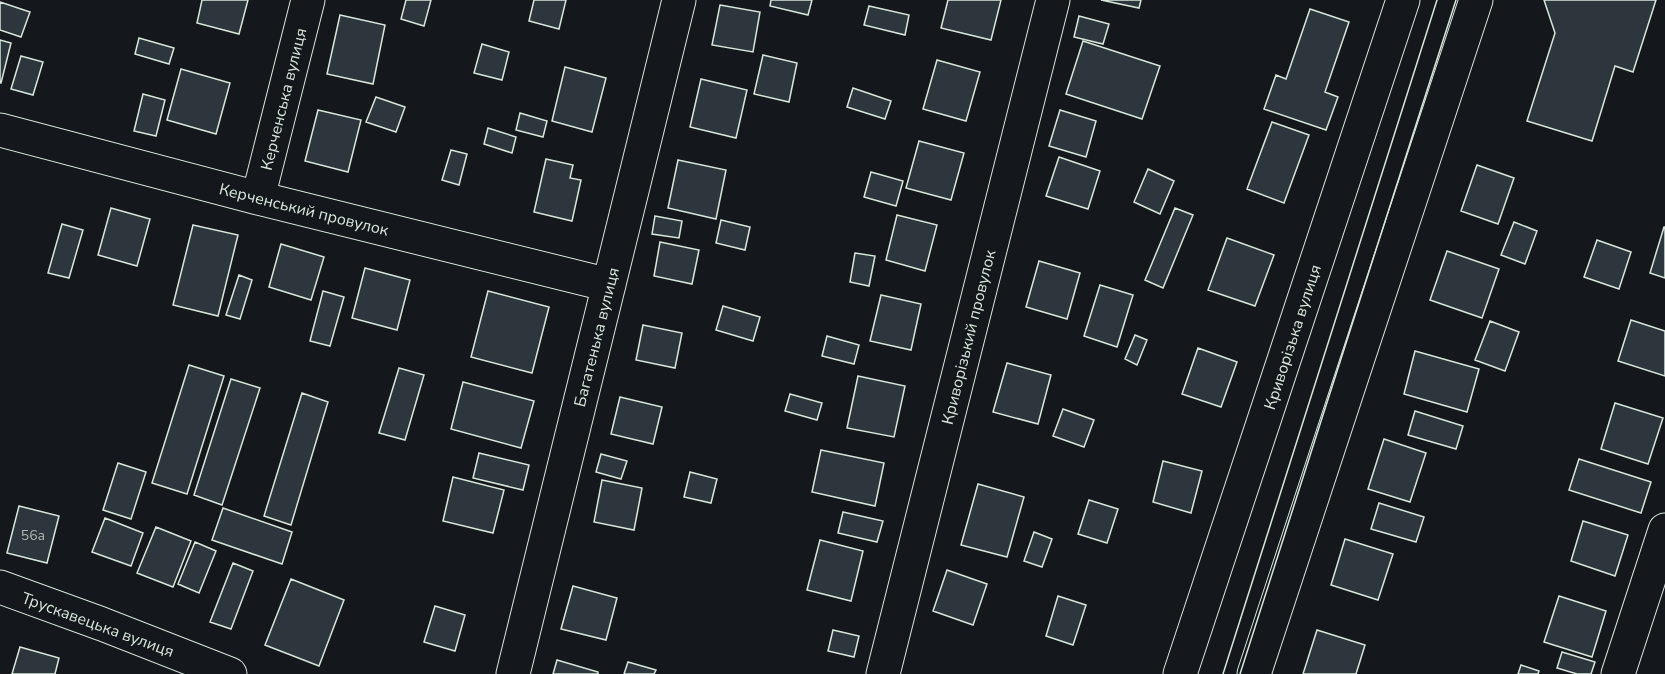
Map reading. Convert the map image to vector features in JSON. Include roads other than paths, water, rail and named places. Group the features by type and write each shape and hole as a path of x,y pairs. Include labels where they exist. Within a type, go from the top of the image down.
{"street":[{"name":"Керченська вулиця","path":"258,198 308,0"},
{"name":"Багатенька вулиця","path":"513,674 679,0"},
{"name":"Криворізький провулок","path":"883,674 1053,0"},
{"path":"1254,674 1476,0"},
{"name":"Криворізька вулиця","path":"1180,674 1397,2"},
{"name":"Керченський провулок","path":"0,130 258,198 609,285"},
{"path":"1618,674 1665,530"},
{"name":"Трускавецька вулиця","path":"0,587 230,674"}],"tram line":[{"path":"1223,674 1437,0"},
{"path":"1240,674 1456,0"}]}
